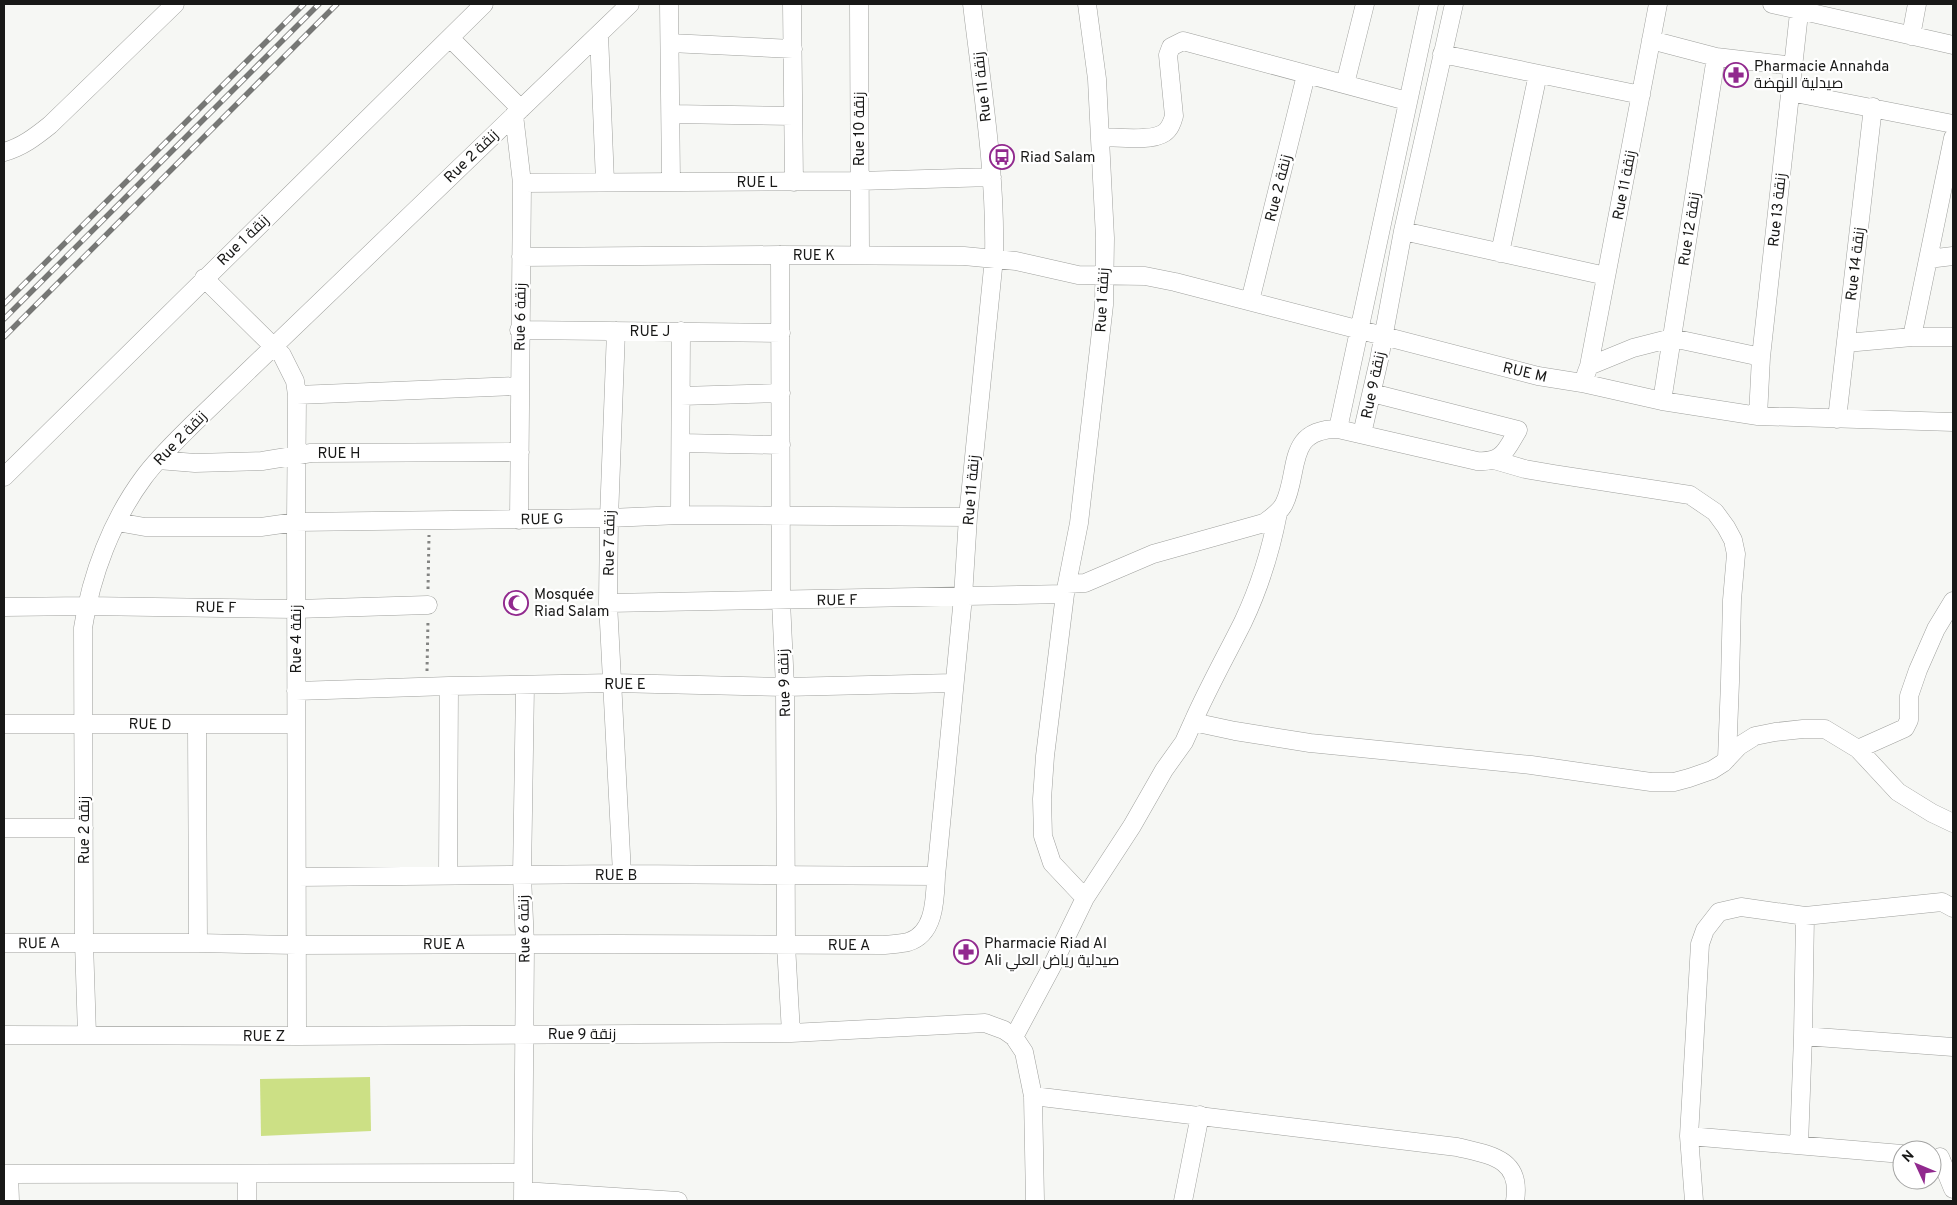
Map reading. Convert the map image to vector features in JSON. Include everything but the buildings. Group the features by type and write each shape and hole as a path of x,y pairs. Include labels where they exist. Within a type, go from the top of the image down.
{"street":[{"path":"4,152 26,143 50,125 175,4"},
{"name":"Rue 1 زنقة","path":"4,477 484,4"},
{"name":"Rue 2 زنقة","path":"87,1035 84,942 83,628 86,606 101,559 117,522 135,490 158,460 193,424 630,4"},
{"path":"669,4 670,182"},
{"path":"792,4 794,182"},
{"name":"Rue 10 زنقة","path":"859,4 860,255"},
{"name":"Rue 11 زنقة","path":"884,945 906,943 915,939 924,931 935,904 936,876 963,597 968,517 994,258 995,223 992,177 972,4"},
{"name":"Rue 1 زنقة","path":"1085,898 1052,863 1043,836 1042,799 1045,756 1066,589 1079,524 1104,305 1104,238 1097,79 1087,4"},
{"path":"1345,84 1365,4"},
{"name":"Rue 9 زنقة","path":"1429,4 1338,430 1362,434 1384,335 1403,231 1454,4"},
{"name":"Rue 11 زنقة","path":"1589,366 1658,4"},
{"path":"1772,4 1800,7 1953,45"},
{"path":"1912,36 1917,4"},
{"name":"Rue 13 زنقة","path":"1758,416 1761,357 1800,7"},
{"path":"599,34 605,182"},
{"path":"450,38 518,112"},
{"path":"1651,40 1716,57 1794,66"},
{"path":"1100,137 1146,138 1162,135 1167,131 1171,126 1174,116 1168,55 1171,47 1180,41 1192,42 1306,75 1407,101"},
{"path":"670,43 792,49"},
{"path":"1442,54 1641,95"},
{"name":"Rue 12 زنقة","path":"1662,401 1716,57"},
{"path":"1500,253 1538,74"},
{"name":"Rue 2 زنقة","path":"1250,301 1306,75"},
{"path":"1790,92 1953,124"},
{"name":"Rue 14 زنقة","path":"1837,420 1873,108"},
{"name":"Rue 6 زنقة","path":"518,112 522,183 519,330 519,520"},
{"path":"671,114 793,116"},
{"path":"1912,337 1953,138"},
{"name":"RUE L","path":"522,183 794,182 992,177"},
{"path":"1403,231 1606,276"},
{"name":"Rue 9 زنقة","path":"780,255 782,393 781,601 785,687 786,945 791,1033"},
{"name":"RUE K","path":"521,257 860,255 994,258 1078,275 1104,275"},
{"path":"1928,259 1953,256"},
{"name":"RUE M","path":"1104,275 1144,276 1167,280 1538,376 1582,383 1662,401 1758,416 1837,420 1953,422"},
{"name":"Rue 4 زنقة","path":"204,278 274,346 289,367 295,380 297,394 297,1036"},
{"name":"RUE J","path":"519,330 781,332"},
{"name":"Rue 7 زنقة","path":"616,331 609,518 608,604 622,874"},
{"path":"680,514 681,331"},
{"path":"1846,343 1912,337 1953,338"},
{"path":"1582,383 1589,366 1632,348 1672,338 1761,357"},
{"path":"297,394 519,386"},
{"path":"681,396 782,393"},
{"path":"1372,393 1518,430 1507,448 1486,461"},
{"path":"1035,1201 1033,1096 1024,1052 1014,1037 1051,968 1085,898 1132,826 1164,770 1184,742 1208,686 1243,621 1272,546 1278,512 1286,498 1296,456 1306,439 1318,431 1338,430"},
{"path":"1362,434 1524,469 1690,495 1714,512 1726,527 1733,540 1736,554 1732,600 1727,759"},
{"path":"681,443 781,445"},
{"name":"RUE H","path":"158,460 195,463 262,461 297,454 520,452"},
{"name":"RUE F","path":"608,604 963,597 1066,589 1085,583 1153,554 1218,534 1259,525 1278,512"},
{"name":"RUE G","path":"117,522 145,527 262,527 296,522 519,520 680,514 968,517"},
{"path":"1858,749 1905,728 1909,720 1909,696 1918,670 1936,629 1953,601"},
{"name":"RUE F","path":"4,608 86,606 296,608 428,605"},
{"name":"RUE E","path":"296,691 613,683 785,687 954,683"},
{"path":"448,876 449,686"},
{"name":"Rue 6 زنقة","path":"523,1196 525,944 522,876 525,686"},
{"path":"1193,722 1310,743 1531,765 1651,782 1674,782 1712,770 1727,759 1739,746 1755,736 1803,729 1825,729 1858,749 1898,792 1932,813 1953,823"},
{"name":"RUE D","path":"4,724 296,724"},
{"path":"197,724 198,943"},
{"path":"4,828 84,828"},
{"name":"RUE B","path":"297,877 622,874 936,876"},
{"path":"1694,1201 1689,1136 1700,944 1704,930 1720,912 1741,907 1804,916 1942,902 1953,908"},
{"path":"1799,1145 1803,1036 1804,916"},
{"name":"RUE A","path":"4,943 198,943 297,946 525,944 884,945"},
{"name":"Rue 9 زنقة","path":"524,1034 791,1033 985,1023 1004,1030 1014,1037"},
{"name":"RUE Z","path":"4,1035 297,1036 524,1034"},
{"path":"1803,1036 1953,1047"},
{"path":"1033,1096 1457,1147 1488,1154 1502,1160 1509,1166 1517,1190 1516,1201"},
{"path":"1183,1201 1200,1115"},
{"path":"1689,1136 1892,1153"},
{"path":"1942,1156 1953,1189"},
{"path":"10,1201 7,1174 522,1173"},
{"path":"247,1174 248,1201"},
{"path":"523,1196 678,1201"}],"green space":[{"path":"370,1077 371,1131 261,1136 260,1079"}],"railway":[{"path":"4,304 304,4"},
{"path":"4,319 319,4"},
{"path":"4,337 337,4"}],"place":[{"name":"Pharmacie Annahda صيدلية النهضة","path":"1736,75"},
{"name":"Riad Salam","path":"1002,157"},
{"name":"Mosquée Riad Salam","path":"516,603"},
{"name":"Pharmacie Riad Al Ali صيدلية رياض العلي","path":"966,952"}]}
